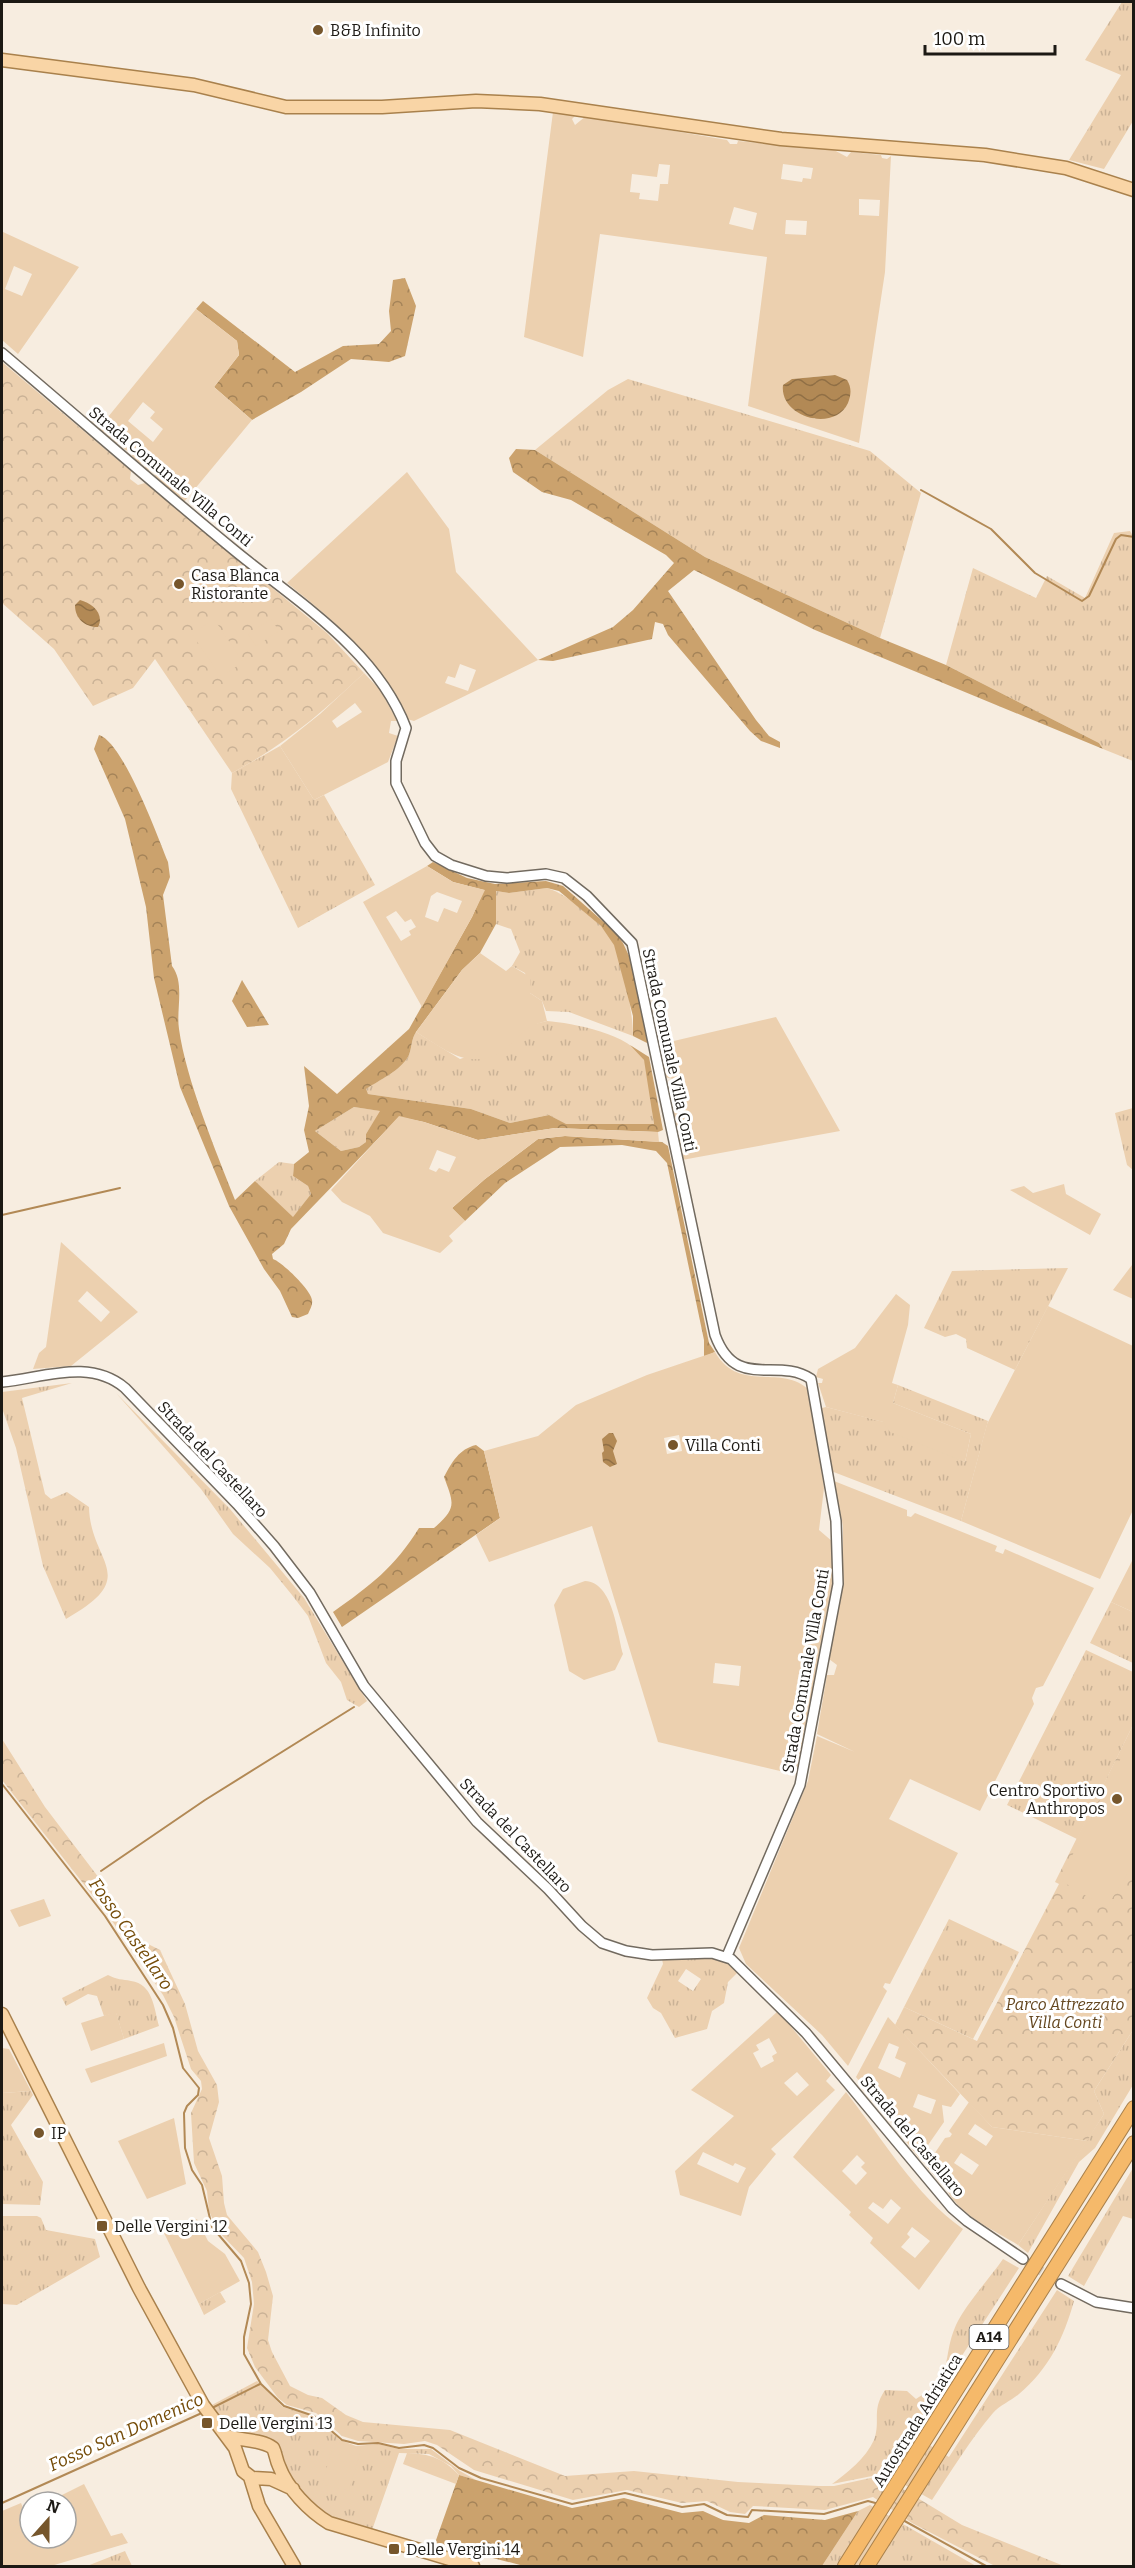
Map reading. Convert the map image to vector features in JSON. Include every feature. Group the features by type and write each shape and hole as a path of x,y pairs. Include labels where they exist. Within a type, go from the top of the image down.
{"highway":[{"name":"Autostrada Adriatica","path":"845,2566 1134,2109"},
{"name":"A14","path":"867,2566 1134,2143"}],"main road":[{"path":"2,60 194,85 286,107 382,107 476,101 540,104 781,139 985,155 1066,168 1134,190"},
{"path":"2,2014 139,2288 206,2410 227,2436 240,2458 243,2471 250,2477 262,2512 294,2566"},
{"path":"227,2436 261,2442 273,2448 277,2463 293,2489 315,2515 328,2523 473,2566"},
{"path":"240,2458 243,2449 255,2442"},
{"path":"257,2498 265,2478 273,2472 277,2463"},
{"path":"250,2477 265,2478 293,2489"}],"street":[{"name":"Strada Comunale Villa Conti","path":"2,353 234,550 324,621 373,672 392,700 406,728 396,761 396,783 424,843 435,856 451,865 486,876 507,878 546,874 559,876 572,883 632,943 715,1335 723,1353 734,1363 752,1370 803,1374 811,1379 836,1521 838,1584 800,1785 726,1956"},
{"name":"Strada del Castellaro","path":"2,1382 90,1371 100,1373 117,1382 237,1504 274,1546 310,1593 363,1686 477,1822 548,1889 582,1926 602,1943 626,1951 652,1954 707,1953 726,1956 806,2033 952,2208 967,2221 1023,2259"},
{"path":"1061,2284 1096,2302 1134,2308"}],"green space":[{"path":"1122,2 1133,2 1133,121 1104,169 1069,160 1121,75 1085,60"},
{"path":"553,112 576,115 572,119 575,125 586,116 727,140 730,144 737,144 738,141 834,150 847,157 851,152 881,155 882,158 887,159 891,156 885,272 859,443 748,406 767,257 600,234 583,357 524,337","holes":["659,164 670,165 668,184 660,184 658,201 639,199 640,193 630,192 632,174 657,177","783,164 813,168 811,179 803,178 802,182 781,179","859,199 880,200 879,216 859,215","734,207 757,213 753,230 729,224","786,220 807,221 806,235 785,234","835,375 815,419 793,408 792,379"]},
{"path":"3,232 79,267 18,354 2,340","holes":["14,266 32,274 22,296 5,289"]},
{"path":"405,278 416,306 405,356 389,362 351,359 301,392 252,420 214,387 239,355 237,341 196,309 203,301 295,372 343,346 379,344 391,331 389,311 393,280"},
{"path":"196,309 237,341 239,355 214,387 252,420 184,502 155,476 153,469 145,468 144,461 140,464 132,456 132,452 125,450 121,443 117,443 99,428","holes":["143,402 155,412 150,418 163,429 153,442 128,421"]},
{"path":"2,362 131,471 130,479 138,485 145,483 327,633 364,673 302,728 232,773 155,659 133,688 93,706 54,649 2,603"},
{"path":"628,379 870,451 921,493 880,638 705,557 535,450 608,390"},
{"path":"516,449 535,450 705,557 880,638 946,665 1099,743 1103,749 815,630 694,570 668,591 756,720 769,736 780,742 780,748 761,741 750,731 668,635 663,624 655,622 652,639 553,661 538,660 613,627 633,610 674,563 666,555 571,500 542,492 513,472 509,458"},
{"path":"407,472 449,529 456,572 538,660 414,721 407,719 382,677 355,643 325,614 287,583","holes":["460,664 476,670 468,691 445,683 448,676 455,678"]},
{"path":"1130,531 1133,536 1133,761 1103,749 1099,743 946,665 973,568 1036,598 1047,576 1085,598 1114,533"},
{"path":"214,619 243,662 221,677 192,634"},
{"path":"271,619 279,631 256,646 248,634"},
{"path":"364,673 381,691 397,721 391,721 389,733 398,736 388,762 314,800 280,746 320,714","holes":["355,703 362,712 337,728 332,721"]},
{"path":"99,735 108,741 118,754 148,812 168,862 170,877 163,895 172,966 178,980 179,1029 188,1070 202,1115 235,1200 255,1181 293,1217 311,1194 308,1186 293,1176 294,1164 309,1152 304,1130 309,1106 304,1066 337,1094 409,1029 472,917 484,890 453,882 427,866 433,862 467,878 495,884 546,881 563,886 615,932 623,943 630,958 649,1044 633,1036 633,1016 614,945 601,926 559,891 547,888 509,893 496,891 496,924 480,953 462,970 416,1032 405,1061 366,1089 368,1094 471,1109 510,1123 549,1115 566,1124 654,1124 644,1060 630,1045 649,1057 663,1130 658,1132 555,1128 478,1140 424,1122 399,1117 291,1229 284,1244 272,1254 273,1259 302,1283 312,1300 308,1314 298,1318 292,1317 280,1291 264,1269 229,1206 180,1087 154,978 146,907 125,819 94,749","holes":["354,1107 380,1111 366,1134 366,1142 359,1147 341,1151 315,1131"]},
{"path":"280,746 314,800 324,795 375,885 298,928 231,789 232,773"},
{"path":"427,866 453,882 485,890 422,1007 363,902","holes":["437,892 462,901 457,913 444,908 438,922 425,917 431,896","396,911 405,922 411,919 416,927 409,931 411,935 401,941 386,917"]},
{"path":"547,888 556,891 585,911 603,928 614,944 627,989 633,1036 569,1012 546,1011 542,1001 530,993 525,973 512,966 520,952 511,929 496,924 496,891 509,893"},
{"path":"480,953 506,971 512,966 530,977 530,993 542,1001 547,1021 527,1028 500,1052 487,1058 463,1058 416,1032 462,970"},
{"path":"242,980 269,1025 247,1027 232,1001"},
{"path":"776,1017 840,1131 682,1160 678,1138 686,1137 684,1129 676,1130 669,1094 674,1085 673,1079 665,1077 661,1044"},
{"path":"547,1021 586,1027 615,1037 637,1051 644,1060 648,1073 654,1124 565,1124 549,1115 510,1123 471,1109 368,1094 365,1089 401,1066 409,1055 416,1032 460,1059 513,1041 526,1026"},
{"path":"354,1107 381,1111 366,1134 366,1142 359,1147 341,1151 315,1131"},
{"path":"1134,1108 1133,1170 1127,1165 1115,1113"},
{"path":"399,1116 478,1140 555,1128 658,1132 659,1142 565,1136 538,1139 485,1179 452,1208 465,1221 449,1236 453,1241 440,1253 383,1233 370,1216 342,1202 331,1190","holes":["437,1150 456,1157 449,1172 439,1168 436,1172 429,1169"]},
{"path":"565,1136 662,1142 668,1146 709,1343 715,1352 704,1357 704,1340 667,1163 656,1151 622,1145 560,1147 505,1183 465,1221 452,1208 485,1179 538,1139"},
{"path":"279,1162 294,1164 293,1176 308,1186 311,1194 293,1218 255,1181"},
{"path":"1064,1184 1066,1194 1101,1214 1090,1235 1010,1190 1024,1186 1033,1193"},
{"path":"61,1242 138,1312 71,1366 33,1369 39,1353 46,1347","holes":["87,1291 110,1312 101,1322 78,1301"]},
{"path":"1132,1265 1134,1266 1133,1299 1113,1290"},
{"path":"1068,1268 1015,1370 967,1348 966,1339 956,1334 945,1337 924,1328 952,1271"},
{"path":"896,1294 910,1305 908,1325 892,1383 898,1385 893,1403 971,1434 965,1462 890,1432 883,1422 826,1407 818,1383 822,1383 823,1379 816,1377 818,1369 855,1348"},
{"path":"1048,1306 1133,1346 1133,1510 1100,1579 961,1521 987,1424"},
{"path":"715,1352 725,1365 736,1372 786,1379 798,1382 809,1390 824,1488 819,1530 833,1542 832,1592 797,1775 658,1742 592,1526 489,1562 476,1535 500,1518 484,1451 538,1436 576,1405 647,1375","holes":["679,1435 682,1451 667,1454 664,1438","715,1663 741,1666 739,1686 713,1683"]},
{"path":"72,1383 22,1398 45,1494 51,1499 67,1492 89,1507 91,1526 107,1568 107,1579 102,1591 89,1604 66,1619 43,1566 16,1448 2,1408 2,1392"},
{"path":"898,1385 988,1421 961,1521 831,1471 822,1408 826,1407 884,1422 965,1462 971,1434 893,1403"},
{"path":"116,1393 230,1509 304,1598 367,1701 359,1707 347,1700 341,1682 326,1663 308,1616 270,1568 233,1534 201,1489"},
{"path":"476,1445 484,1451 500,1518 342,1627 333,1612 381,1575 410,1542 419,1528 434,1528 447,1515 451,1500 444,1477 453,1461 461,1453"},
{"path":"834,1481 907,1510 907,1516 911,1517 915,1513 997,1546 995,1551 1003,1554 1005,1549 1094,1588 1043,1686 1036,1688 1032,1698 1034,1704 980,1811 910,1779 889,1819 958,1853 890,1984 885,1983 883,1987 887,1991 848,2066 822,2035 746,1964 739,1948 808,1781 817,1736 855,1752 817,1734 827,1675 834,1675 837,1665 829,1659 843,1581 843,1526"},
{"path":"1134,1559 1133,1612 1111,1602"},
{"path":"585,1581 602,1590 608,1599 616,1621 623,1654 615,1670 584,1680 569,1671 554,1605 563,1589"},
{"path":"1111,1602 1133,1612 1133,1663 1090,1643"},
{"path":"1086,1650 1133,1672 1133,1725 1077,1839 1007,1805"},
{"name":"Parco Attrezzato Villa Conti","path":"1133,1725 1133,2030 1094,2091 1104,2114 1087,2141 992,2127 895,2025 904,2007 977,2041 1059,1884 1055,1882"},
{"name":"Centro Sportivo Anthropos","path":"1133,1734 1133,1865 1106,1908 1060,1880"},
{"path":"2,1739 45,1807 99,1878 140,1940 160,1950 185,2004 198,2051 217,2085 219,2102 209,2138 222,2176 227,2215 258,2252 266,2272 273,2296 268,2340 290,2386 308,2395 322,2398 346,2415 363,2422 450,2430 565,2476 634,2471 738,2482 819,2486 834,2486 875,2477 888,2480 962,2525 1064,2566 993,2565 912,2523 873,2497 825,2510 753,2506 745,2514 730,2512 707,2501 682,2503 627,2490 573,2500 474,2470 437,2445 425,2441 404,2444 358,2441 342,2436 316,2413 287,2405 278,2398 255,2367 247,2348 254,2304 252,2282 244,2258 218,2231 209,2211 207,2191 194,2163 191,2113 202,2089 201,2081 191,2069 174,2017 163,1995 108,1915 2,1780"},
{"path":"44,1899 51,1916 19,1927 10,1910"},
{"path":"949,1919 1019,1952 973,2039 904,2007"},
{"path":"711,1958 725,1961 737,1973 728,1982 724,2003 712,2011 707,2029 675,2038 661,2013 653,2008 647,1998 663,1964 662,1959","holes":["686,1969 701,1979 693,1991 678,1981"]},
{"path":"108,1975 138,1983 144,1987 154,2005 159,2026 124,2039 116,2013 104,2016 97,1996 88,1994 66,2006 62,1998"},
{"path":"778,2011 831,2075 826,2081 835,2090 771,2149 776,2154 749,2187 741,2216 680,2195 675,2171 734,2116 691,2090","holes":["769,2038 777,2053 772,2056 774,2061 761,2068 753,2053 759,2050 756,2045","797,2072 809,2085 797,2096 784,2083","703,2152 733,2166 735,2163 746,2168 738,2183 697,2164"]},
{"path":"116,2012 124,2039 91,2051 81,2023"},
{"path":"888,2017 960,2094 951,2107 942,2105 944,2122 919,2158 856,2077","holes":["889,2043 899,2047 895,2058 906,2063 900,2078 878,2068","918,2094 936,2100 931,2114 913,2107"]},
{"path":"1133,2030 1133,2085 1095,2148 1079,2162 1028,2253 1018,2245 1104,2114 1094,2091"},
{"path":"164,2043 167,2056 91,2083 85,2069"},
{"path":"2,2048 9,2049 31,2091 2,2093"},
{"path":"31,2091 33,2095 11,2125 43,2182 40,2205 2,2204 2,2093"},
{"path":"846,2092 914,2183 963,2229 919,2290 870,2243 873,2238 849,2215 851,2212 793,2157","holes":["857,2155 865,2163 861,2167 867,2173 856,2185 842,2171","891,2199 901,2208 888,2224 868,2208 873,2202 883,2209","912,2227 930,2241 915,2258 901,2247 910,2237 907,2234"]},
{"path":"969,2102 992,2127 1087,2141 1018,2245 970,2216 954,2201 943,2179 939,2181 926,2166 945,2138 952,2134 949,2131","holes":["975,2124 993,2136 986,2146 968,2134","961,2153 979,2165 972,2175 954,2163"]},
{"path":"174,2118 186,2184 147,2199 118,2141"},
{"path":"1133,2168 1133,2219 1123,2216 1084,2286 1068,2276"},
{"path":"2,2216 37,2216 41,2218 46,2230 95,2239 100,2257 17,2305 2,2304"},
{"path":"197,2219 208,2241 225,2254 240,2281 199,2304 164,2233"},
{"path":"1003,2259 1019,2268 911,2434 949,2457 1057,2290 1074,2301 1060,2340 1039,2374 1019,2394 993,2413 969,2444 932,2500 889,2476 877,2475 832,2484 856,2465 871,2447 876,2433 878,2404 885,2390 907,2391 916,2399 937,2383 945,2366 960,2317"},
{"path":"220,2292 226,2302 204,2315 199,2304"},
{"path":"257,2381 283,2407 313,2416 340,2440 356,2446 378,2444 399,2449 431,2449 476,2480 459,2475 451,2466 429,2454 399,2453 371,2533 345,2523 323,2511 296,2484 287,2472 280,2450 272,2440 240,2433 221,2419 210,2406"},
{"path":"334,2441 361,2450 349,2490 322,2485"},
{"path":"407,2453 423,2454 442,2461 459,2475 456,2484 403,2464"},
{"path":"459,2475 572,2508 624,2498 682,2513 703,2511 723,2520 749,2523 764,2515 825,2520 858,2511 822,2566 524,2566 435,2543"},
{"path":"84,2484 111,2536 122,2533 128,2543 51,2566 2,2566 2,2511 18,2504 18,2550 78,2550 78,2490 72,2490"},
{"path":"870,2505 976,2566 822,2566 858,2511"},
{"path":"125,2551 132,2566 87,2566"}],"water":[{"path":"835,375 847,380 850,394 848,403 841,412 831,417 820,419 798,413 784,396 783,385 792,379"},
{"path":"80,600 89,604 99,614 98,627 85,624 79,618 75,605"},
{"path":"609,1433 613,1433 617,1441 613,1451 617,1464 610,1467 603,1462 602,1453 604,1451 602,1439"}],"waterway":[{"path":"921,490 991,529 1035,573 1082,601 1089,596 1116,539 1121,535 1134,537"},
{"path":"2,1215 120,1188"},
{"path":"101,1871 205,1800 354,1707"},
{"name":"Fosso Castellaro","path":"2,1784 105,1916 163,2005 173,2028 183,2068 199,2088 198,2095 187,2106 184,2113 185,2148 192,2170 202,2185 212,2227 241,2261 249,2283 251,2304 244,2337 244,2354 261,2384 284,2406 314,2416 342,2440 358,2444 378,2443 399,2448 424,2445 433,2448 459,2468 481,2478 572,2504 625,2493 682,2507 704,2504 727,2515 748,2517 752,2510 824,2514 868,2501 879,2504"},
{"name":"Fosso San Domenico","path":"212,2408 260,2384"},
{"name":"Fosso San Domenico","path":"2,2503 204,2412"},
{"name":"Fosso Castellaro","path":"901,2519 986,2566"}],"tunnel":[{"path":"1023,2259 1061,2284"}],"place":[{"name":"B&B Infinito","path":"318,30"},
{"name":"Casa Blanca Ristorante","path":"179,584"},
{"name":"Villa Conti","path":"673,1445"},
{"name":"Centro Sportivo Anthropos","path":"1117,1799"},
{"name":"IP","path":"39,2133"},
{"name":"Delle Vergini 12","path":"102,2226"},
{"name":"Delle Vergini 13","path":"207,2423"},
{"name":"Delle Vergini 14","path":"394,2549"}]}
